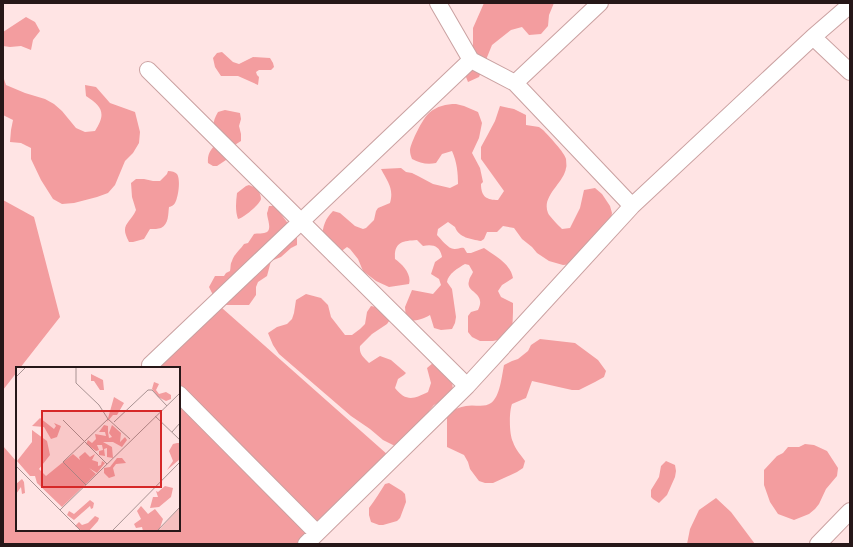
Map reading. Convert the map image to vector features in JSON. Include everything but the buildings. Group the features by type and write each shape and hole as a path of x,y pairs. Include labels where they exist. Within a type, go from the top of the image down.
{"street":[{"path":"438,3 472,60 515,83 632,206"},
{"path":"515,83 600,3"},
{"path":"180,395 312,539 466,386 632,206 850,5"},
{"path":"813,38 850,72"},
{"path":"152,367 150,366 472,60"},
{"path":"148,70 466,386"},
{"path":"818,544 850,511"}],"shaded area":[{"path":"484,3 554,3 549,15 548,26 541,34 529,35 522,27 511,30 492,45 479,77 468,82 464,72 473,52 473,28"},
{"path":"26,17 35,22 40,31 33,40 31,50 21,46 3,46 3,32"},
{"path":"222,52 233,62 239,64 253,57 270,58 274,67 271,70 259,70 256,72 259,77 258,85 238,76 221,76 215,67 213,58 217,53"},
{"path":"3,76 6,85 45,99 54,104 76,128 85,132 95,131 101,120 101,111 92,100 86,96 85,85 96,87 110,103 135,112 140,132 139,143 133,153 125,161 115,185 108,193 74,203 62,204 53,199 41,180 31,159 31,148 21,143 10,142 13,120 3,115"},
{"path":"456,104 478,112 482,123 479,138 472,153 480,168 483,182 481,184 481,188 485,197 498,200 504,191 481,159 481,147 495,121 500,106 514,109 526,115 526,125 539,127 543,130 565,156 566,166 564,174 550,195 547,207 548,213 562,229 570,228 580,208 584,190 595,188 602,194 610,206 612,213 610,224 573,264 563,265 549,261 537,253 522,239 514,228 503,226 497,232 487,232 484,239 481,241 462,236 455,227 448,222 438,229 437,235 450,248 464,248 467,253 471,253 484,248 502,260 509,268 513,278 502,285 498,291 501,297 513,303 512,337 493,341 480,341 472,337 468,332 468,316 471,312 478,310 480,304 478,296 469,285 469,279 473,272 469,265 465,264 459,267 448,279 447,282 452,289 456,317 452,329 441,330 434,328 430,315 418,320 406,320 405,307 412,290 433,294 441,285 439,279 431,274 435,262 442,257 438,248 430,245 423,246 417,240 407,241 400,244 396,249 395,259 408,273 410,280 409,284 389,287 376,281 363,271 358,259 347,247 343,250 334,264 330,263 319,240 322,237 326,220 333,211 340,213 355,226 363,229 374,220 378,208 390,203 391,190 381,169 401,168 406,172 412,173 433,184 450,188 458,184 457,168 452,151 442,154 436,163 430,164 421,163 412,159 410,154 410,150 418,130 429,113 442,106"},
{"path":"225,110 240,113 241,119 239,126 241,141 230,148 226,160 217,166 213,166 208,163 208,156 210,151 219,141 214,130 214,120 218,112"},
{"path":"168,171 177,174 179,184 176,201 169,207 168,219 161,228 150,229 144,239 129,242 126,236 125,228 126,224 134,215 136,210 132,197 131,183 136,179 160,181"},
{"path":"249,185 258,189 261,199 258,204 238,219 236,209 237,193"},
{"path":"3,200 34,217 60,317 21,367 16,367 16,373 3,390"},
{"path":"269,206 277,206 281,214 297,234 297,245 281,257 271,261 267,276 258,282 256,287 256,295 249,305 224,305 215,299 209,287 215,276 224,276 230,271 234,256 244,244 248,243 254,234 268,231 269,226 267,213"},
{"path":"306,294 321,298 328,305 331,317 345,335 352,335 365,324 367,312 371,306 381,308 392,317 387,324 372,334 360,346 360,351 369,363 380,356 391,360 406,373 398,379 395,388 403,396 414,398 428,392 431,383 427,368 433,363 452,379 453,392 445,400 434,405 429,411 425,431 395,446 383,440 351,416 279,354 268,333 277,327 287,324 292,319 296,300"},
{"path":"222,308 388,455 298,544 3,544 3,446 16,461 16,531 180,531 180,367 152,367"},
{"path":"540,339 575,343 598,360 606,371 604,377 579,390 572,390 532,381 526,398 512,404 510,412 510,429 512,438 515,447 525,461 523,468 493,483 479,481 470,469 464,455 447,447 448,411 466,406 485,405 491,403 499,391 504,365 518,359 528,351 531,345"},
{"path":"805,444 814,445 827,451 838,468 837,476 826,489 815,509 809,514 794,520 778,514 770,502 764,485 764,470 788,447 799,447"},
{"path":"666,461 675,465 675,477 667,495 659,503 651,497 651,490 659,477 661,466"},
{"path":"389,483 405,494 406,502 400,518 397,521 379,525 371,522 369,508 385,484"},
{"path":"716,498 731,512 755,544 687,544 690,529 699,510"}]}
